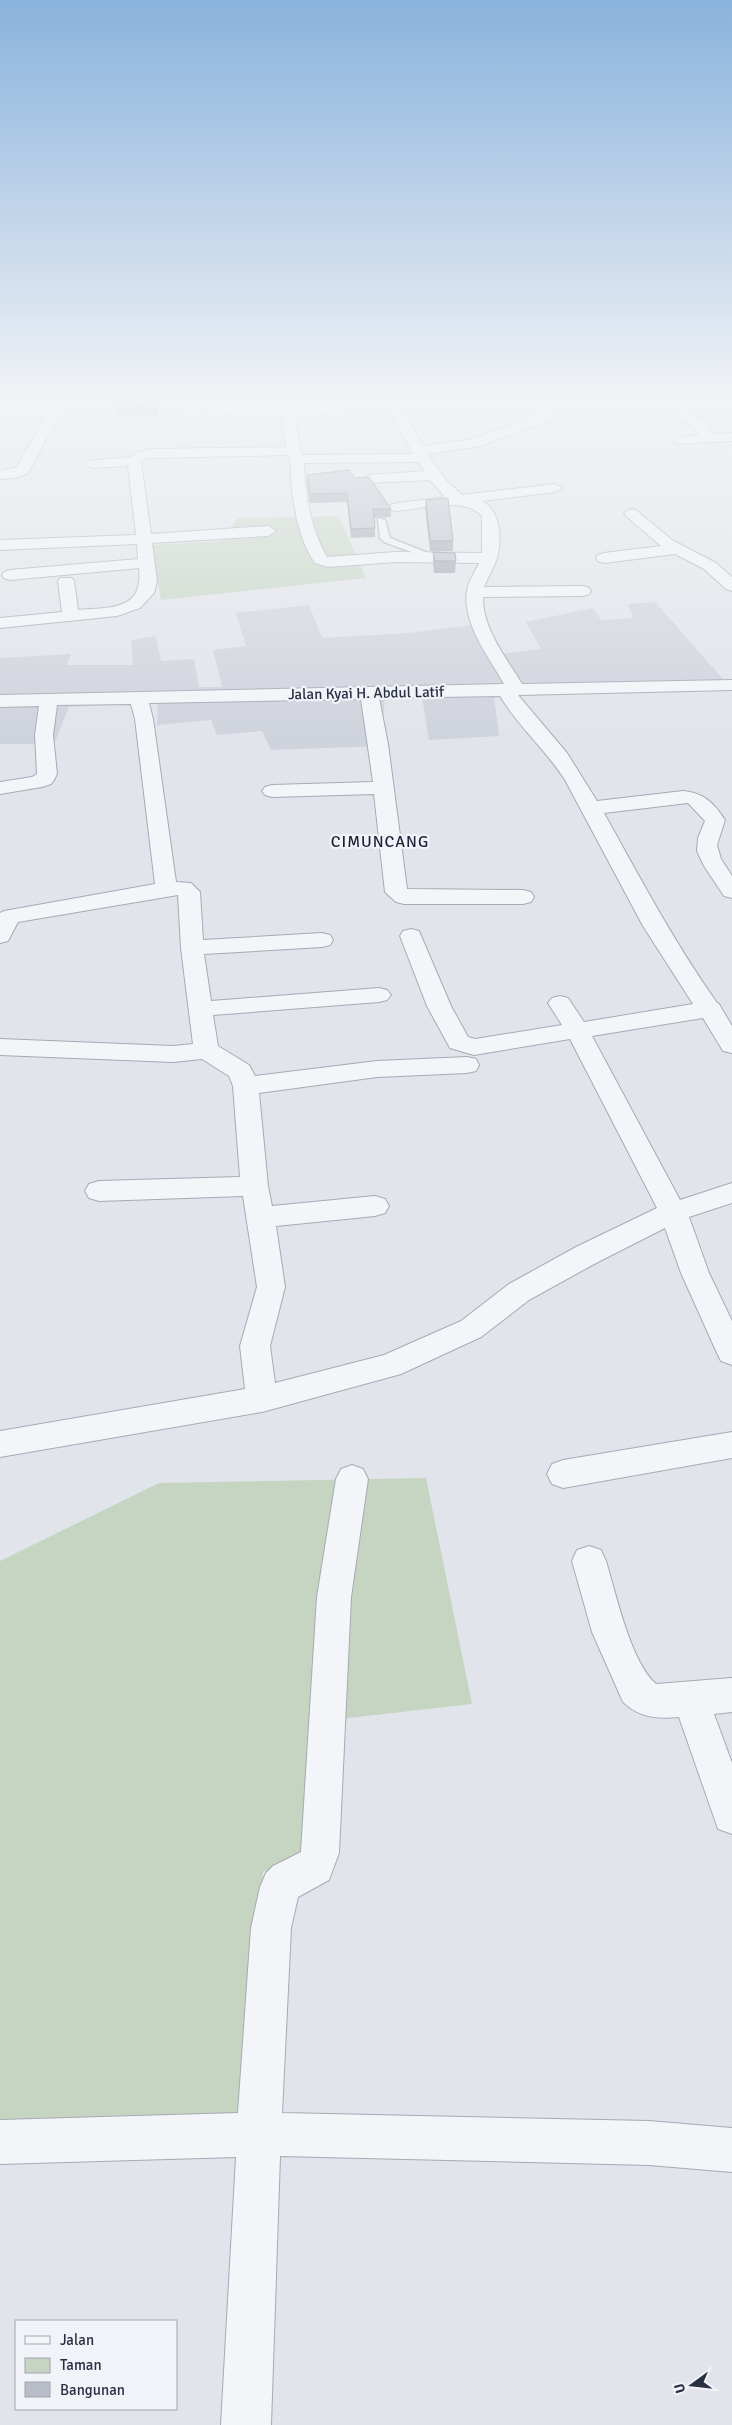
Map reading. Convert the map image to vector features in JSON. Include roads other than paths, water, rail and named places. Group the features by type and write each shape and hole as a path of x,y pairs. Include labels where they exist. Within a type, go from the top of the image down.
{"street":[{"path":"0,622 123,610 142,599 148,591 141,513"},
{"path":"304,513 321,560 328,562 374,558 489,558"},
{"path":"487,513 489,515 489,558 480,574 475,592 475,604 482,627 511,689 514,704 531,721 560,757 591,808 668,949 711,1009 732,1044"},
{"path":"632,513 675,549 710,566 732,586"},
{"path":"17,526 8,545 268,530"},
{"path":"604,558 675,549"},
{"path":"10,575 146,563"},
{"path":"66,581 71,616"},
{"path":"475,592 583,592"},
{"name":"Jalan Kyai H. Abdul Latif","path":"0,701 732,685"},
{"path":"369,693 378,744 395,887 400,896 523,897"},
{"path":"138,697 144,726 166,889"},
{"path":"0,788 44,780 47,774 44,735 49,700"},
{"path":"272,791 383,788"},
{"path":"591,808 683,797 694,798 715,820 715,828 708,837 708,853 732,891"},
{"path":"0,936 8,918 12,916 166,889 183,888 189,892 192,948 206,1050"},
{"path":"410,936 439,1006 459,1042 474,1047 711,1009"},
{"path":"192,948 322,940"},
{"path":"199,1010 379,995"},
{"path":"560,1003 673,1212 695,1274 732,1353"},
{"path":"0,1047 172,1054 206,1050 240,1071 246,1086 254,1186 261,1217 271,1287 255,1346 262,1399"},
{"path":"246,1086 377,1069 467,1065"},
{"path":"99,1191 254,1186"},
{"path":"0,1444 262,1399 390,1365 471,1329 519,1292 586,1255 673,1212 732,1193"},
{"path":"261,1217 375,1206"},
{"path":"563,1474 732,1445"},
{"path":"246,2425 259,2134 271,1928 280,1887 287,1880 315,1866 320,1853 334,1597 352,1479"},
{"path":"589,1561 610,1632 636,1690 645,1698 656,1702 732,1695"},
{"path":"690,1698 732,1815"},
{"path":"0,2142 259,2134 649,2143 732,2150"}],"lane":[{"path":"381,520 384,538 434,557"}],"district":[{"name":"CIMUNCANG","path":"380,842"}]}
